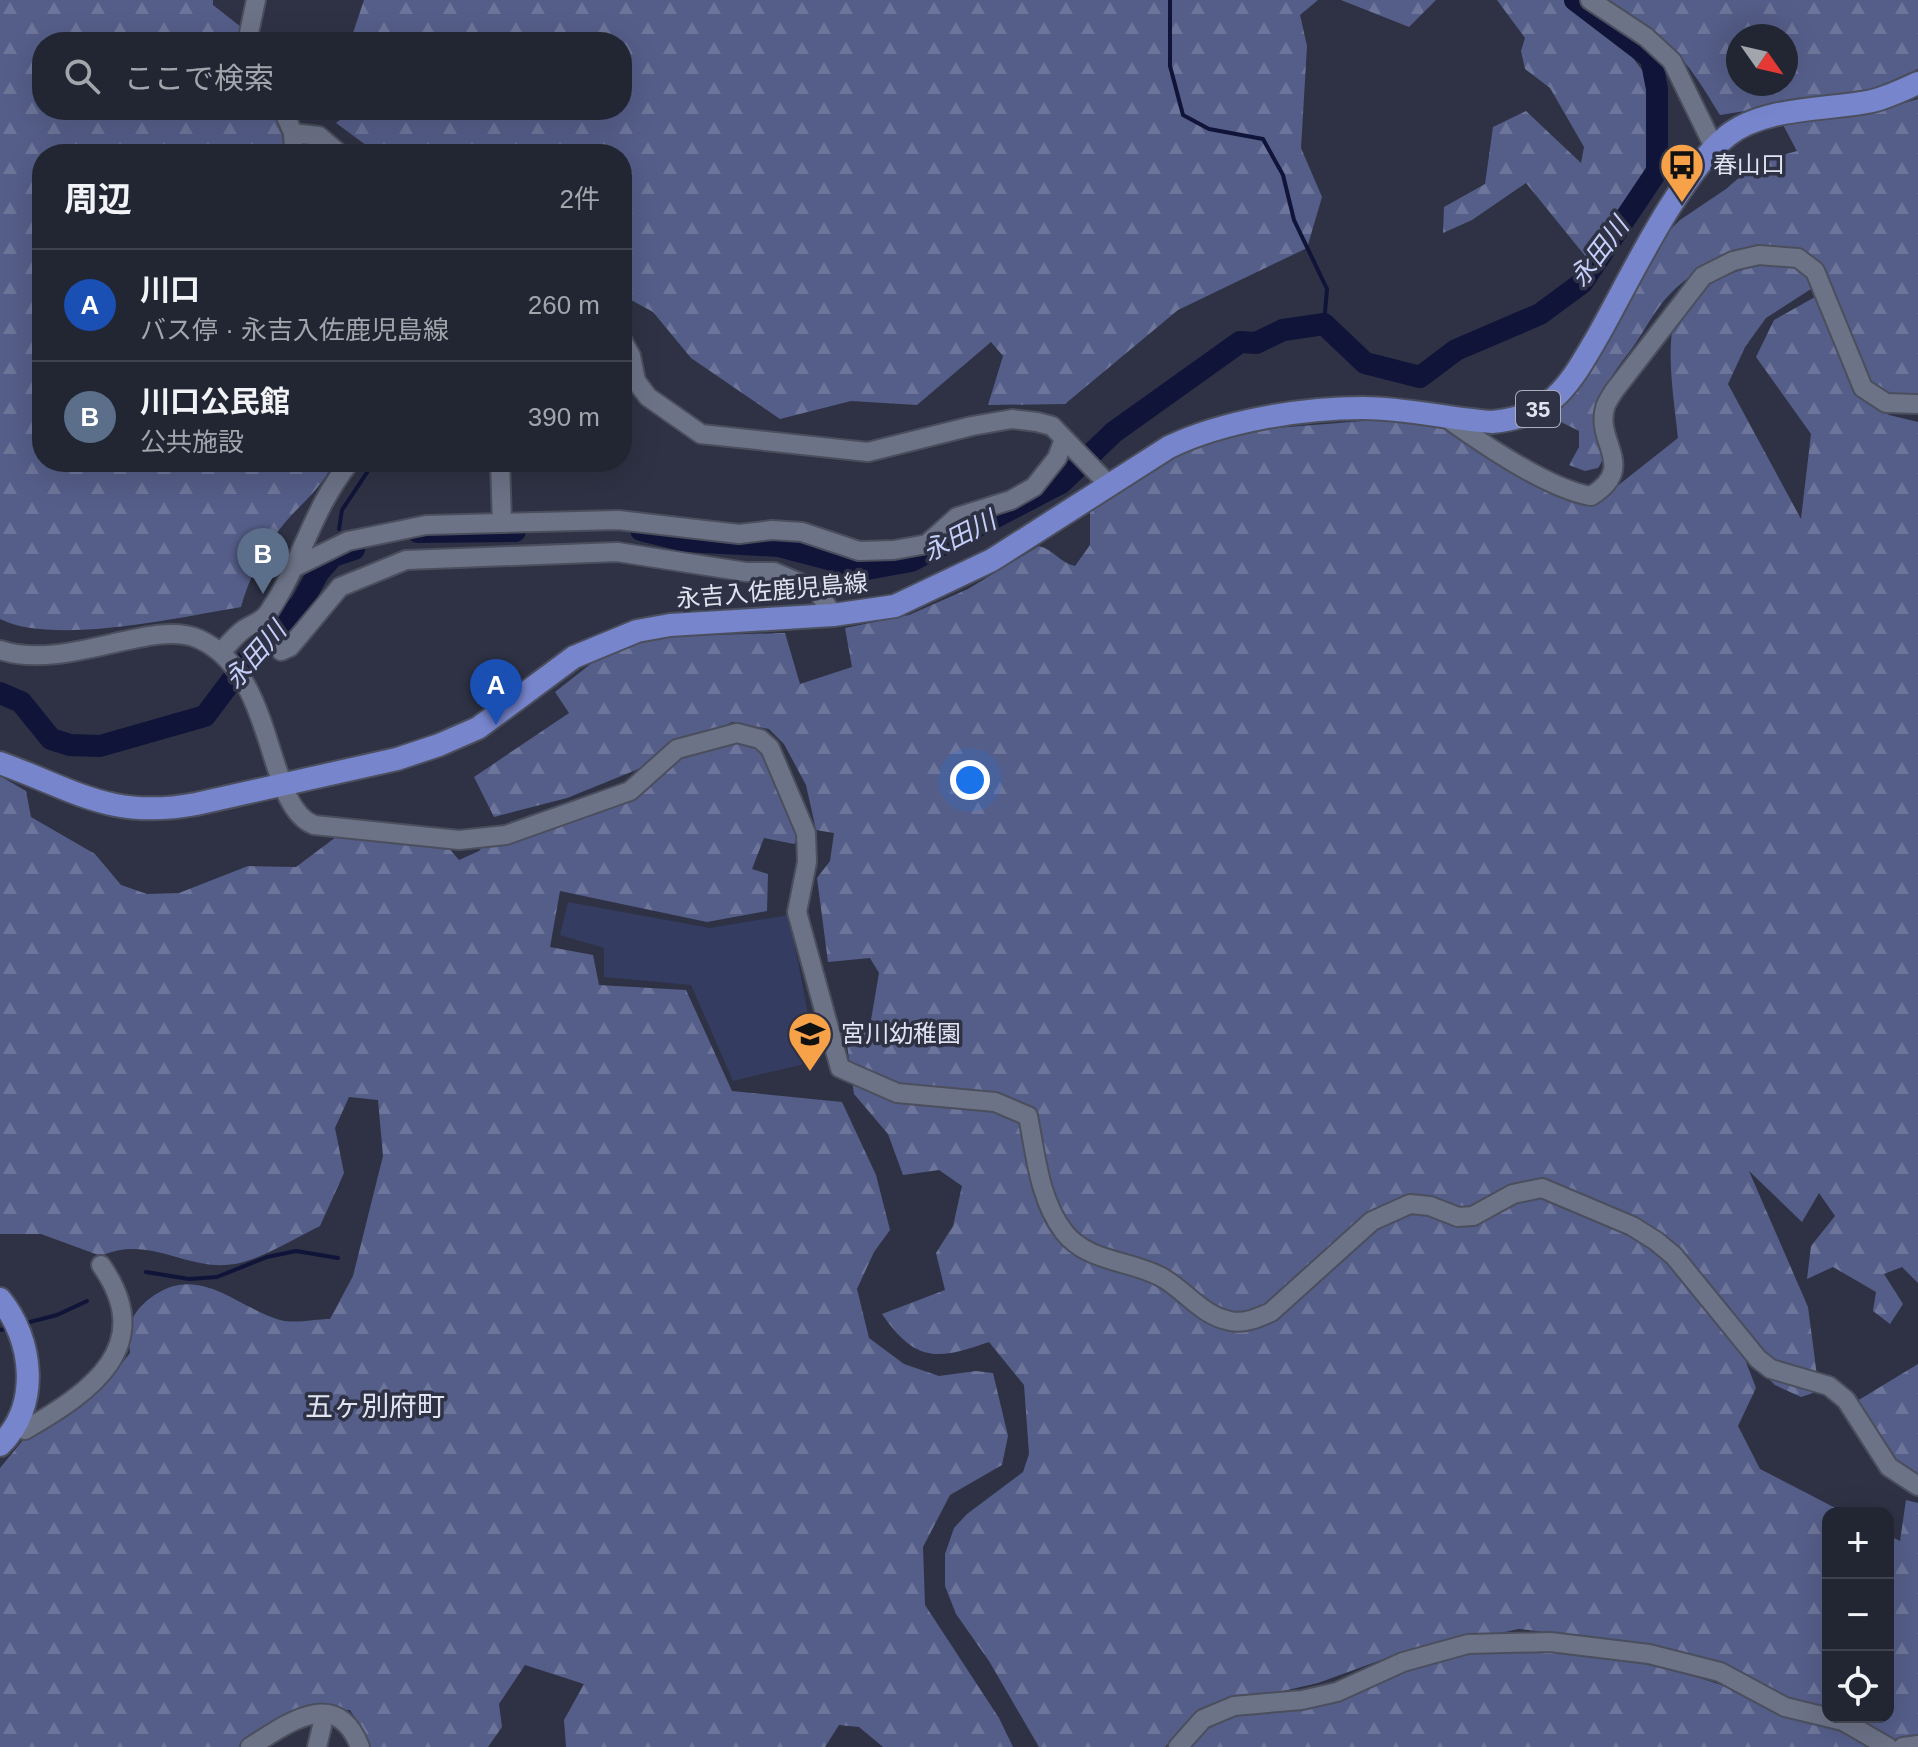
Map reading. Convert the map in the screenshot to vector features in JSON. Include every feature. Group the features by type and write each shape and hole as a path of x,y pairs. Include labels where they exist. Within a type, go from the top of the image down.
{"main road":[{"name":"永吉入佐鹿児島線","path":"0,763 84,798 135,810 163,810 397,759 478,728 574,657 637,631 670,625 833,615 895,606 941,587 1037,533 1104,479 1200,432 1234,423 1365,408 1448,419 1513,420 1551,401 1588,352 1688,180 1714,147 1731,132 1761,120 1870,102 1918,83"},
{"path":"0,1299 18,1323 26,1352 28,1377 18,1417 0,1445"}],"street":[{"path":"249,32 256,0"},
{"path":"1590,0 1646,37 1672,61 1714,147"},
{"path":"287,120 294,144"},
{"path":"293,133 319,136 332,144"},
{"path":"1448,419 1490,449 1573,493 1591,496 1605,487 1613,474 1613,453 1604,410 1614,391 1703,276 1733,261 1780,254 1798,258 1815,271 1863,388 1886,403 1918,404"},
{"path":"632,361 636,381 648,397 701,434 868,452 1012,419 1052,426 1104,479"},
{"path":"297,566 348,541 426,525 618,520 739,534 772,530 802,532 859,551 894,550 927,544 957,517 1011,500 1034,487 1068,442"},
{"path":"221,652 243,629 268,622 297,566 298,554 327,491 342,472"},
{"path":"500,472 502,523"},
{"path":"268,622 281,651 290,647 340,587 406,560 617,552 746,572 774,572 817,590 833,615"},
{"path":"0,650 37,658 180,635 197,638 221,652 235,666 253,699 292,807 306,822 314,825 459,840 506,835 630,791 677,749 737,733 760,739 770,748 806,833 807,862 797,912 840,1068 897,1093 995,1102 1011,1106 1028,1116 1050,1212 1067,1236 1095,1255 1148,1270 1167,1280 1213,1317 1234,1322 1255,1320 1271,1312 1372,1221 1391,1209 1410,1204 1430,1206 1458,1217 1473,1216 1513,1194 1542,1188 1632,1226 1656,1241 1674,1256 1758,1359 1771,1369 1829,1386 1846,1400 1889,1467 1918,1486"},
{"path":"18,1417 25,1430 74,1400 112,1364 121,1344 122,1316 115,1285 101,1265"},
{"path":"1178,1747 1203,1719 1234,1706 1302,1700 1337,1692 1403,1662 1468,1644 1550,1642 1649,1654 1720,1672 1785,1707 1843,1721 1888,1747"},
{"path":"250,1747 299,1716 315,1713 339,1719 350,1728 360,1747"},
{"path":"317,1747 322,1726"},
{"path":"1903,1747 1918,1745"}],"green space":[{"path":"0,0 213,0 213,5 243,32 32,32 32,120 282,120 287,131 284,144 32,144 32,472 328,472 270,543 253,574 241,607 84,630 23,627 0,619"},
{"path":"364,0 1318,0 1300,15 1307,46 1301,148 1322,197 1307,248 1178,310 1065,404 988,405 1003,356 991,342 917,405 851,401 780,419 691,358 653,312 632,300 632,144 364,144 336,123 340,120 632,120 632,32 353,32"},
{"path":"1341,0 1436,0 1409,27"},
{"path":"1497,0 1569,0 1624,46 1648,78 1646,170 1586,257 1526,183 1472,220 1443,233 1444,207 1485,184 1493,127 1526,111 1581,163 1584,147 1550,88 1525,69 1521,51 1525,38"},
{"path":"1604,0 1918,0 1918,69 1866,92 1720,115 1684,61 1644,24"},
{"path":"1918,99 1918,398 1889,394 1877,388 1866,376 1838,299 1818,264 1800,253 1760,247 1740,251 1701,269 1665,300 1608,385 1606,448 1598,468 1585,471 1569,465 1579,447 1579,431 1549,416 1568,399 1663,237 1680,220 1726,189 1757,162 1797,151 1782,123 1873,112"},
{"path":"1780,260 1803,270 1814,287 1766,318 1745,347 1728,384 1801,519 1811,434 1756,357 1774,320 1815,297 1854,394 1889,415 1918,422 1918,1283 1902,1267 1884,1274 1903,1304 1890,1324 1873,1311 1876,1292 1833,1267 1807,1279 1811,1246 1835,1216 1819,1193 1802,1222 1749,1171 1808,1307 1819,1391 1801,1397 1775,1385 1743,1354 1756,1388 1738,1426 1760,1469 1833,1507 1822,1507 1822,1708 1791,1701 1751,1677 1649,1645 1519,1629 1392,1656 1318,1683 1201,1710 1165,1747 1039,1747 989,1661 956,1614 945,1586 945,1554 954,1528 967,1514 1023,1472 1029,1454 1024,1385 989,1342 955,1352 929,1353 906,1342 882,1314 945,1290 936,1253 953,1226 962,1186 939,1170 903,1175 888,1134 854,1094 845,1031 871,1020 879,973 870,958 828,962 817,878 830,861 834,833 816,830 806,785 784,744 769,729 732,722 636,770 567,798 494,817 474,777 569,713 555,692 602,655 647,637 785,633 800,684 852,667 845,628 909,615 968,589 1039,546 1075,566 1090,545 1090,511 1169,458 1195,446 1250,430 1375,420 1441,426 1571,501 1592,506 1678,438 1671,346 1675,320 1682,307 1705,286 1751,267"},
{"path":"731,741 768,751 802,835 794,844 764,838 752,869 768,874 767,911 707,922 560,891 550,947 593,955 599,985 686,990 732,1091 842,1102 876,1175 890,1230 874,1252 857,1289 869,1338 904,1364 939,1376 976,1371 993,1373 1008,1436 1002,1465 950,1495 923,1547 925,1605 999,1718 1013,1747 883,1747 859,1727 839,1725 825,1747 566,1747 564,1720 584,1684 525,1665 499,1704 502,1727 488,1747 365,1747 363,1730 350,1710 318,1710 242,1747 0,1747 0,1468 23,1440 103,1387 130,1353 130,1329 137,1311 149,1299 167,1289 199,1285 280,1320 330,1319 353,1276 383,1156 378,1100 349,1097 335,1128 344,1173 320,1226 245,1262 200,1263 136,1249 101,1256 41,1234 0,1234 0,776 26,791 31,817 95,854 121,885 147,894 179,893 248,866 296,867 340,834 447,846 459,860 479,851 485,843 574,817 669,759"},
{"path":"1918,1364 1918,1478 1891,1456 1857,1401"},
{"path":"1906,1500 1918,1503 1918,1737 1893,1741 1860,1723 1894,1723 1894,1538 1900,1541"},
{"path":"1492,1649 1571,1653 1676,1671 1747,1694 1869,1747 1186,1747 1203,1730 1223,1718 1450,1656"}],"shaded area":[{"path":"568,902 710,928 789,915 817,1061 733,1081 691,985 604,977 604,948 560,935"}],"waterway":[{"path":"1170,0 1170,66 1183,115 1209,129 1263,139 1283,175 1294,220 1327,289 1324,324"},
{"name":"永田川","path":"641,530 686,541 779,546 867,569 911,561 1061,483 1114,432 1240,342 1256,343 1283,330 1324,324 1365,363 1420,377 1456,350 1540,314 1582,283 1657,171 1657,89 1651,58 1575,0"},
{"path":"339,529 342,510 367,472"},
{"name":"永田川","path":"418,532 515,531"},
{"name":"永田川","path":"0,693 21,702 51,739 70,745 100,746 205,716 259,644 301,604 318,573 333,556 354,549"},
{"path":"146,1272 189,1279 217,1277 267,1257 296,1251 338,1258"},
{"path":"22,1324 57,1315 87,1301"},
{"path":"0,1330 10,1328"}],"place":[{"name":"春山口","path":"1682,204"},
{"name":"川口公民館","path":"263,594"},
{"name":"川口","path":"496,725"},
{"name":"宮川幼稚園","path":"810,1073"}],"district":[{"name":"五ヶ別府町","path":"375,1406"}]}
